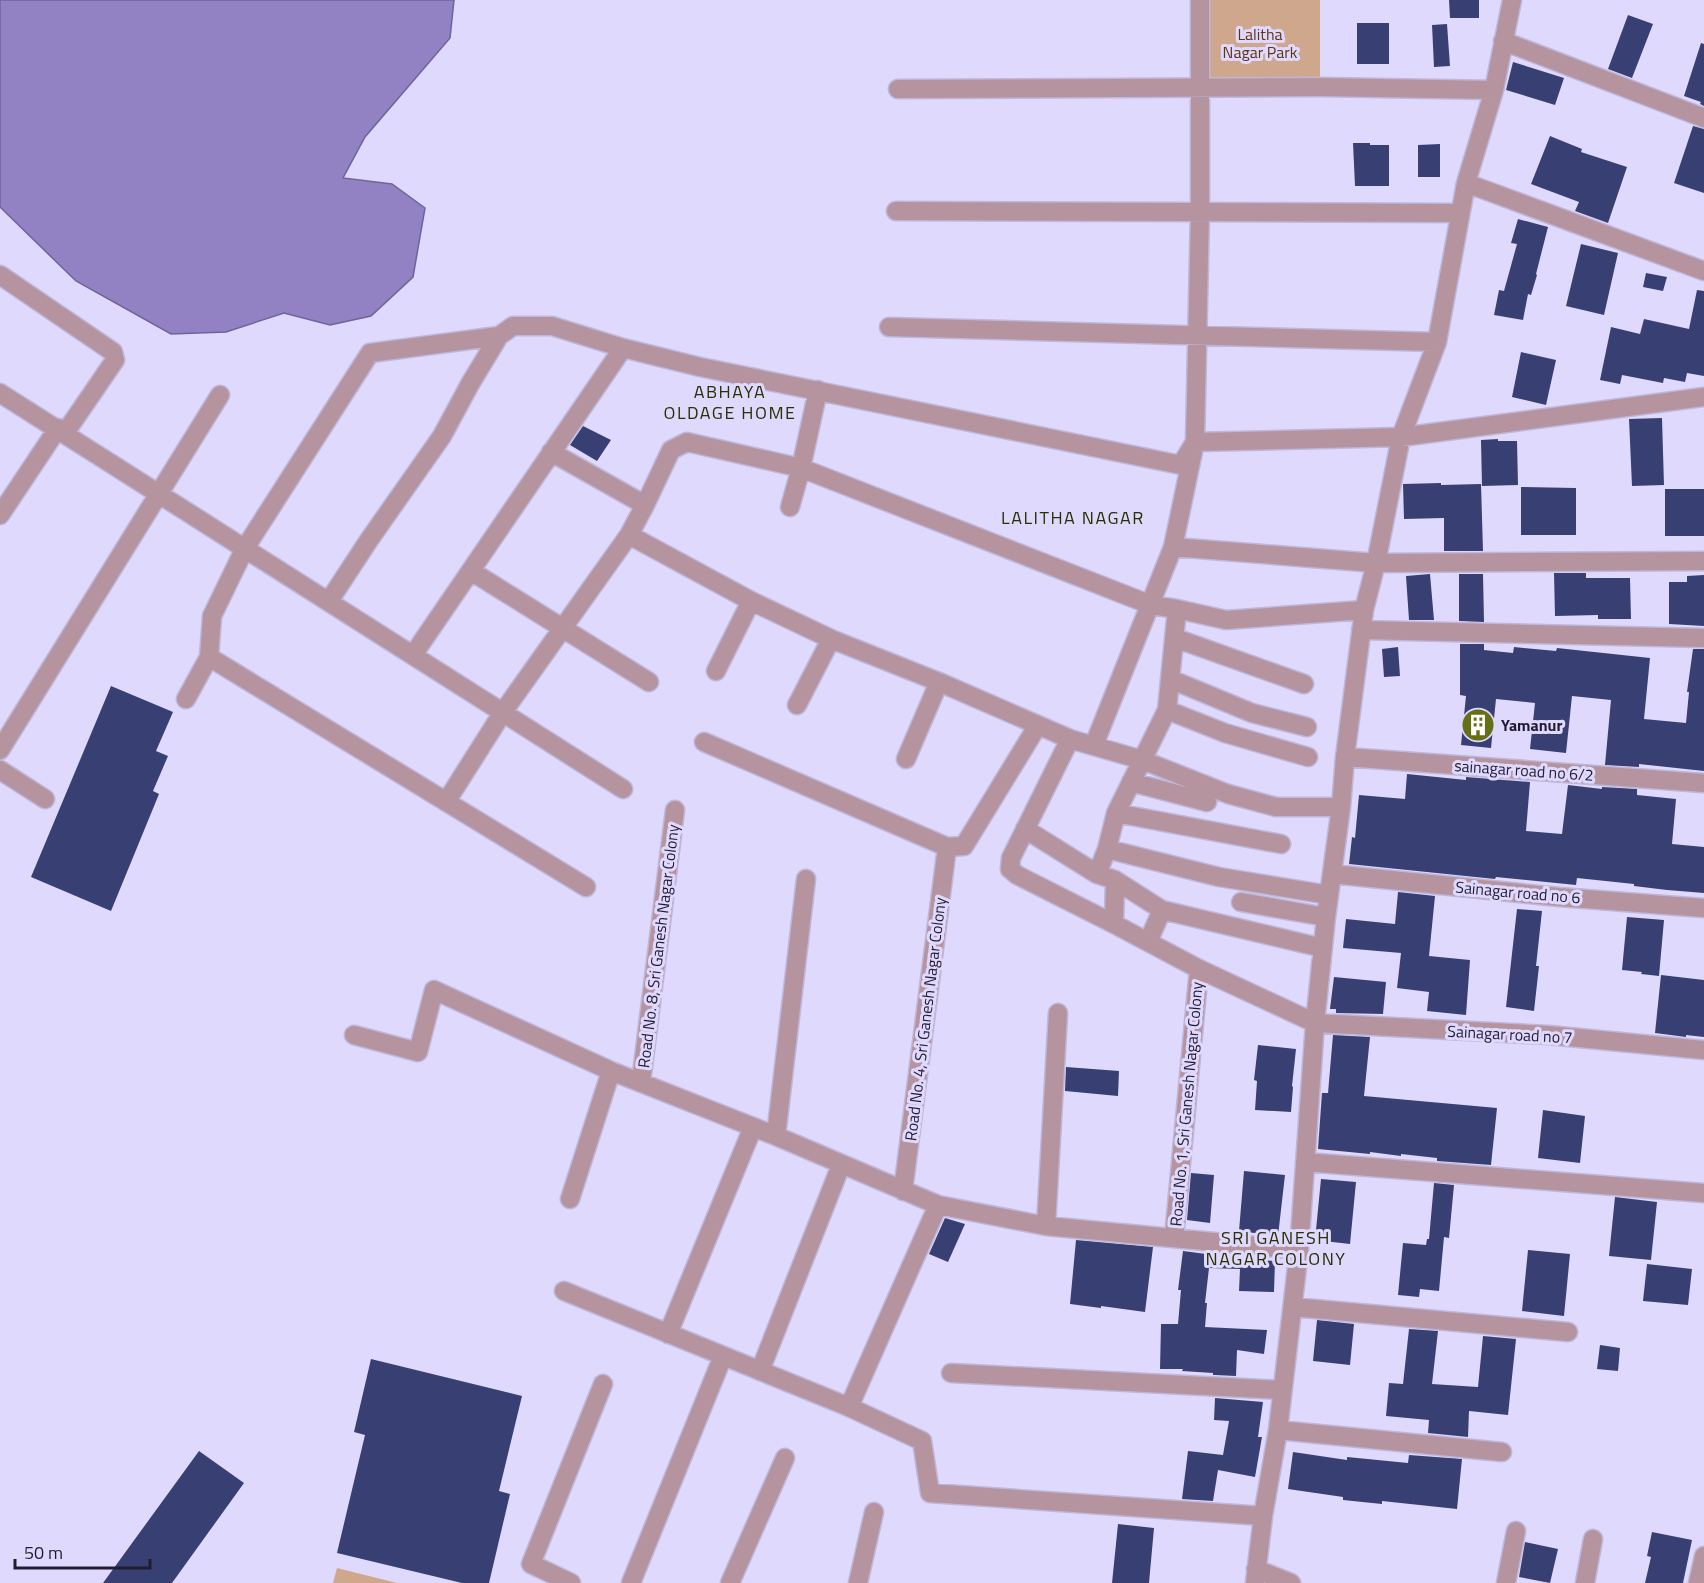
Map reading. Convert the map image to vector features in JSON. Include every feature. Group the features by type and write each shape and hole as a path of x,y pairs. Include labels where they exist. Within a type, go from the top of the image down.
{"street":[{"path":"1094,745 1173,547 1195,442 1200,211 1200,0"},
{"path":"1291,1583 1255,1576 1278,1430 1293,1307 1315,1023 1361,630 1401,437 1437,342 1466,183 1494,90 1512,0"},
{"path":"1503,41 1704,118"},
{"path":"898,89 1320,87 1494,90"},
{"path":"1466,183 1704,271"},
{"path":"896,211 1460,213"},
{"path":"0,275 113,352 115,360 2,509"},
{"path":"329,601 442,436 470,384 500,336 513,326 552,326 623,348 700,367 1181,465 1195,442"},
{"path":"889,327 1437,342"},
{"path":"186,699 209,657 212,616 245,548 370,353 500,336"},
{"path":"413,655 623,348"},
{"path":"790,507 818,390"},
{"path":"0,393 623,789"},
{"path":"0,750 220,395"},
{"path":"1195,442 1401,437 1704,397"},
{"path":"446,802 503,712 629,535 671,450 687,442 801,468 1151,605 1226,620 1364,610"},
{"path":"551,453 645,505"},
{"path":"629,535 750,601 831,639 939,682 1070,739 1142,760 1228,794 1276,807 1341,807"},
{"path":"1173,547 1376,563 1704,561"},
{"path":"471,571 649,682"},
{"path":"717,671 750,601"},
{"path":"1114,924 1106,877 1107,849 1116,813 1167,710 1177,609"},
{"path":"1361,630 1704,638"},
{"path":"1175,638 1304,684"},
{"path":"797,705 831,639"},
{"path":"209,657 586,887"},
{"path":"1170,680 1252,713 1307,727"},
{"path":"906,759 939,682"},
{"path":"1167,710 1225,733 1308,757"},
{"path":"704,742 947,847 964,846 1038,725"},
{"path":"1070,739 1011,858 1010,869 1017,875 1199,969 1315,1023"},
{"name":"sainagar road no 6/2","path":"1345,756 1704,783"},
{"path":"0,770 45,799"},
{"path":"1131,782 1207,802"},
{"name":"Road No. 8, Sri Ganesh Nagar Colony","path":"641,1082 675,810"},
{"path":"1116,813 1281,844"},
{"path":"1025,829 1162,910 1323,948"},
{"name":"Road No. 4, Sri Ganesh Nagar Colony","path":"903,1191 947,847"},
{"path":"1107,849 1219,877 1329,895"},
{"name":"Sainagar road no 6","path":"1332,874 1559,897 1704,908"},
{"path":"776,1136 806,879"},
{"path":"1240,902 1326,917"},
{"path":"1148,942 1162,910"},
{"name":"Road No. 1, Sri Ganesh Nagar Colony","path":"1174,1238 1199,969"},
{"path":"354,1035 418,1052 434,990 611,1071 776,1136 938,1205 1046,1226 1299,1250"},
{"path":"1046,1226 1058,1013"},
{"name":"Sainagar road no 7","path":"1315,1023 1548,1035 1704,1050"},
{"path":"570,1199 611,1071"},
{"path":"668,1334 753,1127"},
{"path":"1305,1162 1704,1193"},
{"path":"760,1371 841,1165"},
{"path":"849,1407 938,1205"},
{"path":"564,1290 849,1407 922,1441 930,1494 1263,1516"},
{"path":"1293,1307 1568,1332"},
{"path":"631,1583 723,1356"},
{"path":"951,1373 1282,1390"},
{"path":"571,1583 531,1564 603,1384"},
{"path":"1278,1430 1503,1452"},
{"path":"730,1583 785,1458"},
{"path":"858,1583 874,1512"},
{"path":"1506,1583 1516,1531"},
{"path":"1585,1583 1593,1539"},
{"path":"1698,1583 1704,1556"}],"green space":[{"name":"Lalitha Nagar Park","path":"1200,0 1320,0 1320,87 1199,87"},
{"path":"337,1568 397,1583 333,1583"}],"shaded area":[{"path":"0,0 454,0 450,38 365,137 343,178 392,184 425,208 413,277 371,316 330,325 284,313 226,332 171,334 76,281 0,207"}],"building":[{"path":"1449,0 1479,0 1479,18 1450,18"},
{"path":"1628,15 1653,24 1632,78 1608,69"},
{"path":"1357,23 1389,23 1389,64 1357,64"},
{"path":"1447,24 1450,66 1434,67 1432,25"},
{"path":"1701,43 1704,44 1704,106 1700,104 1701,102 1684,96"},
{"path":"1513,62 1564,78 1555,105 1506,90"},
{"path":"1693,126 1704,129 1704,193 1674,183"},
{"path":"1550,136 1582,149 1581,152 1627,167 1608,223 1575,211 1579,202 1531,184"},
{"path":"1353,143 1389,145 1389,186 1355,186"},
{"path":"1440,144 1440,177 1418,177 1418,145"},
{"path":"1518,219 1548,227 1537,275 1531,295 1528,294 1523,320 1494,315 1499,290 1504,291 1517,244 1511,243"},
{"path":"1581,244 1618,253 1604,315 1566,306"},
{"path":"1646,273 1667,277 1663,291 1643,287"},
{"path":"1697,290 1704,291 1704,376 1687,373 1685,382 1664,378 1663,383 1622,375 1620,384 1600,380 1611,327 1640,334 1644,319 1689,329"},
{"path":"1521,352 1556,360 1546,405 1512,397"},
{"path":"1662,418 1664,485 1632,486 1629,419"},
{"path":"583,426 611,440 597,461 570,445"},
{"path":"1498,439 1498,441 1517,441 1518,485 1482,486 1481,440"},
{"path":"1441,483 1441,485 1481,484 1483,551 1444,551 1444,518 1404,519 1403,484"},
{"path":"1521,487 1576,488 1576,535 1521,535"},
{"path":"1665,489 1704,489 1704,536 1665,536"},
{"path":"1554,573 1586,573 1586,578 1630,578 1631,619 1598,619 1598,615 1555,616"},
{"path":"1430,574 1434,620 1409,620 1406,576"},
{"path":"1459,574 1483,574 1484,622 1459,621"},
{"path":"1704,575 1704,626 1669,624 1669,582 1687,582 1687,576"},
{"path":"1460,644 1484,644 1484,650 1513,653 1514,647 1556,651 1557,648 1650,658 1644,719 1686,723 1689,692 1687,692 1693,649 1704,649 1704,771 1639,764 1639,767 1605,765 1611,700 1572,696 1566,753 1530,749 1535,703 1496,699 1491,748 1461,745 1466,696 1460,695"},
{"path":"1398,647 1400,676 1384,677 1382,649"},
{"path":"111,686 173,712 156,751 168,756 153,791 159,794 111,911 31,877"},
{"path":"1407,774 1466,780 1466,777 1530,782 1526,831 1562,834 1568,785 1602,789 1602,787 1637,789 1637,795 1676,799 1672,844 1704,847 1704,893 1577,878 1576,885 1349,864 1352,837 1355,838 1359,795 1405,799"},
{"path":"1398,892 1435,896 1429,956 1470,960 1466,1015 1427,1011 1429,992 1397,988 1401,953 1343,948 1346,919 1395,924"},
{"path":"1517,909 1542,911 1534,1011 1506,1007"},
{"path":"1627,917 1664,920 1659,976 1622,970"},
{"path":"1661,975 1704,980 1704,1037 1655,1033"},
{"path":"1334,977 1386,982 1383,1014 1336,1013 1336,1009 1330,1009"},
{"path":"1333,1035 1370,1037 1364,1096 1497,1108 1491,1165 1437,1161 1437,1158 1401,1154 1401,1156 1318,1149 1322,1093 1328,1093"},
{"path":"1258,1045 1296,1049 1291,1112 1255,1110 1257,1081 1254,1080"},
{"path":"1066,1067 1119,1071 1118,1096 1065,1091"},
{"path":"1543,1110 1585,1116 1580,1163 1538,1158"},
{"path":"1244,1171 1285,1175 1278,1236 1239,1231"},
{"path":"1191,1173 1214,1175 1210,1223 1187,1220"},
{"path":"1321,1179 1356,1182 1350,1244 1315,1240"},
{"path":"1434,1183 1454,1185 1449,1238 1444,1237 1439,1291 1420,1289 1419,1297 1398,1295 1403,1243 1426,1245 1429,1239"},
{"path":"1615,1197 1657,1202 1651,1260 1609,1256"},
{"path":"945,1218 965,1224 948,1262 929,1254"},
{"path":"1076,1240 1153,1247 1145,1312 1070,1304"},
{"path":"1528,1250 1570,1254 1564,1316 1522,1311"},
{"path":"1183,1251 1275,1261 1274,1292 1239,1291 1240,1269 1209,1268 1205,1327 1267,1330 1264,1354 1237,1350 1236,1376 1182,1371 1183,1369 1160,1369 1161,1324 1178,1324 1181,1290 1178,1290"},
{"path":"1647,1264 1692,1269 1688,1305 1643,1301"},
{"path":"1317,1320 1354,1324 1350,1365 1313,1361"},
{"path":"1409,1329 1438,1331 1432,1384 1478,1387 1483,1336 1516,1339 1508,1415 1469,1411 1468,1437 1428,1433 1429,1420 1386,1416 1389,1383 1403,1384"},
{"path":"1600,1345 1620,1348 1618,1371 1597,1369"},
{"path":"371,1359 522,1396 499,1491 510,1494 489,1583 462,1583 337,1553 365,1435 354,1432"},
{"path":"1215,1398 1263,1402 1258,1437 1262,1437 1255,1477 1218,1470 1213,1501 1182,1499 1188,1451 1223,1455 1229,1421 1214,1420"},
{"path":"199,1451 244,1483 172,1583 103,1583"},
{"path":"1293,1452 1347,1460 1347,1457 1408,1463 1409,1455 1462,1459 1457,1509 1382,1501 1382,1504 1343,1500 1343,1497 1288,1489"},
{"path":"1118,1524 1154,1528 1149,1583 1112,1583"},
{"path":"1652,1532 1692,1540 1683,1583 1645,1583 1651,1557 1647,1556"},
{"path":"1525,1542 1558,1549 1550,1583 1519,1577"}],"place":[{"name":"Yamanur","path":"1478,725"}],"district":[{"name":"ABHAYA OLDAGE HOME","path":"730,401"},
{"name":"LALITHA NAGAR","path":"1073,517"},
{"name":"SRI GANESH NAGAR COLONY","path":"1276,1247"}]}
